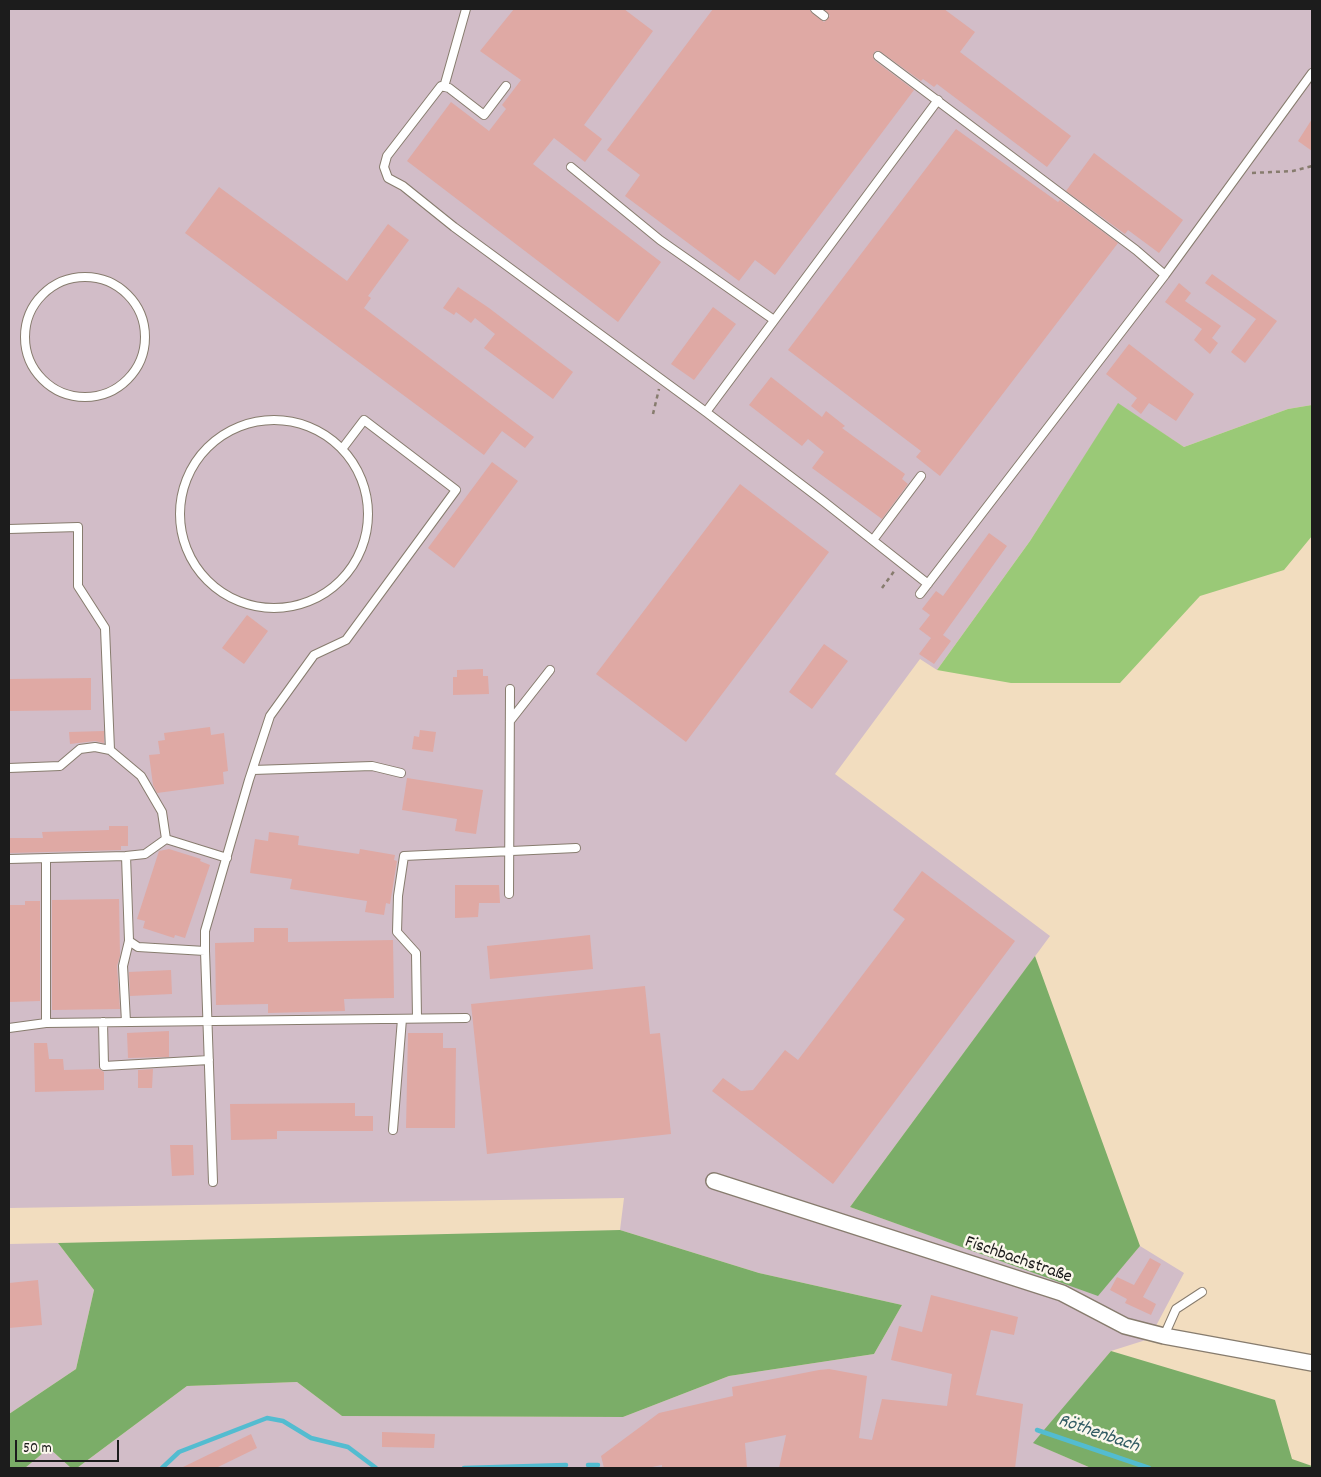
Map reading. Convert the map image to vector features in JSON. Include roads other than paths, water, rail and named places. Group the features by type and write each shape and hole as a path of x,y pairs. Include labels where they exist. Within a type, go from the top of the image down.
{"street":[{"name":"Fischbachstraße","path":"714,1182 1062,1293 1125,1326 1164,1336 1312,1363"}],"lane":[{"path":"444,87 466,9"},
{"path":"815,9 824,16"},
{"path":"878,56 1136,250 1165,275"},
{"path":"920,594 1165,275 1312,73"},
{"path":"506,86 484,115 441,86 387,156 384,167 388,178 403,186 454,227 706,412 928,584"},
{"path":"706,412 938,100"},
{"path":"571,167 660,240 774,320"},
{"path":"74,278 96,278 117,286 133,301 142,321 144,343 138,364 132,374 116,388 95,396 73,396 52,388 36,373 26,347 27,320 37,300 53,286 74,278"},
{"path":"214,1182 205,951 206,931 270,716 314,656 346,640 456,490 364,420 342,449"},
{"path":"279,421 313,429 342,449 358,472 363,485 367,519 364,540 359,553 344,577 334,587 310,601 283,608 269,608 255,606 229,597 206,580 190,557 185,544 180,516 181,502 189,475 204,452 214,442 226,434 252,423 279,421"},
{"path":"873,540 921,476"},
{"path":"9,529 78,527 78,586 105,628 110,750"},
{"path":"510,721 550,670"},
{"path":"509,894 510,689"},
{"path":"9,768 60,766 80,749 95,747 110,750 123,764 141,776 162,812 166,839"},
{"path":"253,770 372,766 401,773"},
{"path":"166,839 227,858"},
{"path":"9,860 145,854 166,839"},
{"path":"417,1018 416,953 397,932 398,896 404,856 576,848"},
{"path":"126,856 129,941 124,966 126,1022"},
{"path":"46,859 46,1023"},
{"path":"129,941 138,947 205,951"},
{"path":"9,1028 46,1023 466,1018"},
{"path":"393,1130 402,1019"},
{"path":"103,1022 104,1066 209,1060"},
{"path":"1164,1336 1176,1309 1202,1292"}],"waterway":[{"name":"Röthenbach","path":"162,1468 179,1452 267,1418 283,1421 311,1438 348,1447 376,1468"},
{"name":"Röthenbach","path":"1037,1430 1149,1468"},
{"name":"Röthenbach","path":"464,1468 566,1465"},
{"name":"Röthenbach","path":"588,1465 598,1465"}]}
